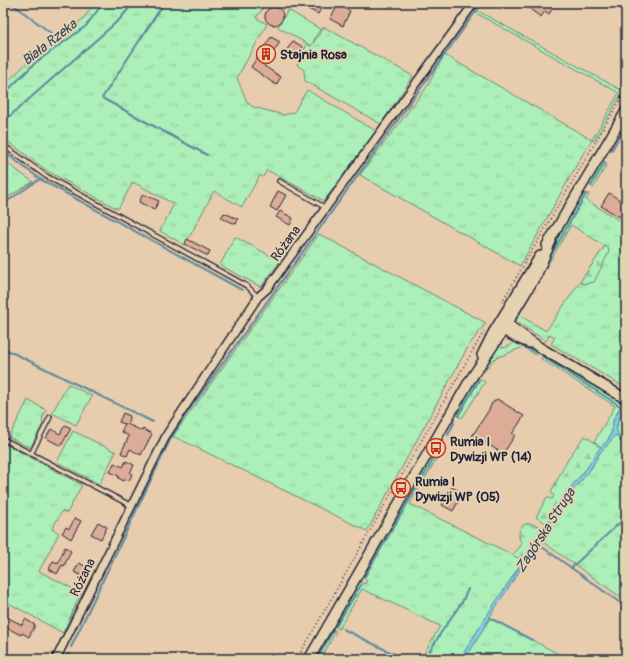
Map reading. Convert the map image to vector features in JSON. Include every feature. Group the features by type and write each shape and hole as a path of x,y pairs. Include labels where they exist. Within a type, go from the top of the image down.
{"street":[{"name":"Różana","path":"56,659 166,434 258,298 267,289 474,3"},
{"path":"309,659 470,380 485,349 503,326 542,252 551,241 626,111"},
{"path":"503,326 624,398"}],"lane":[{"path":"3,145 46,176 247,286 258,298"},
{"path":"279,180 326,208"},
{"path":"31,454 50,417"},
{"path":"3,439 130,505"}],"path":[{"path":"501,303 626,90"},
{"path":"296,659 487,327"}],"green space":[{"path":"95,3 266,3 256,18 267,24 237,78 247,102 253,107 284,115 294,112 307,90 376,131 324,201 267,170 263,177 260,175 242,207 214,191 185,245 160,231 174,204 133,182 118,209 49,172 3,138 3,86 29,61 83,19"},
{"path":"288,10 320,29 311,46 278,27"},
{"path":"478,11 621,90 626,81 626,86 594,141 592,140 619,93 474,12"},
{"path":"324,27 413,76 381,124 305,81 304,70 297,65 307,44 311,46"},
{"path":"443,54 592,140 520,266 360,175 429,84"},
{"path":"3,160 33,182 3,200"},
{"path":"603,161 607,164 593,188 589,184"},
{"path":"583,193 589,194 586,200 622,222 626,216 626,388 551,344 555,337 550,334 546,341 517,322 517,314 528,295 530,296 519,315 546,331 605,246 571,225 534,288 533,287 555,241"},
{"path":"319,234 486,323 469,345 367,531 173,436"},
{"path":"235,237 280,261 261,287 220,265"},
{"path":"605,246 608,248 609,252 594,282 585,284 580,282"},
{"path":"516,341 538,350 536,355 523,347 494,359 484,372 482,371 497,345 505,348"},
{"path":"544,354 622,403 613,421 612,431 608,440 601,447 594,442 615,406 541,359"},
{"path":"478,378 485,382 462,418 456,413 475,380"},
{"path":"68,384 92,396 76,425 52,413"},
{"path":"28,400 46,410 42,419 43,424 30,448 9,437"},
{"path":"626,405 626,601 540,540 569,495 593,466 594,462 617,427 618,420"},
{"path":"73,431 116,452 99,484 57,462"},
{"path":"585,436 601,447 587,468 566,493 537,541 523,560 512,555 520,547 522,541 519,539 520,528 526,524 529,524 543,528 546,523 536,517 547,497 551,499 553,498 554,496 551,492 562,470 574,449"},
{"path":"5,444 82,485 67,513 62,511 52,529 59,533 39,571 81,593 63,633 3,600 3,448"},
{"path":"441,446 443,447 424,480 421,478 420,474 434,450"},
{"path":"414,484 420,486 410,504 523,560 460,659 421,659 440,626 362,589 339,629 333,625 359,582 365,584 367,581 361,576"},
{"path":"490,618 568,659 464,659"},
{"path":"331,628 336,631 324,653 325,654 322,659 313,659"}],"water":[{"name":"Zagórska Struga","path":"626,396 617,426 619,436 618,437 616,435 599,454 590,470 569,495 494,610 468,655 464,659 460,659 491,609 537,541 566,493 587,468 599,449 608,440 612,431 613,421"}],"building":[{"path":"297,3 324,3 318,14"},
{"path":"521,3 534,3 541,8 544,3 556,3 549,14 545,11 541,17"},
{"path":"338,5 350,11 343,26 330,19"},
{"path":"274,7 280,10 283,16 280,22 274,25 268,22 265,16 268,10"},
{"name":"Stajnia Rosa","path":"271,37 280,42 264,66 281,77 276,85 251,67"},
{"path":"293,41 303,47 296,57 286,51"},
{"path":"278,191 286,195 277,211 270,207"},
{"path":"609,193 626,204 620,217 601,206"},
{"path":"143,194 159,201 154,210 139,202"},
{"path":"280,211 293,218 290,225 276,217"},
{"path":"224,213 238,219 236,224 221,218"},
{"path":"187,239 210,251 208,256 185,244"},
{"path":"497,399 524,416 512,434 515,435 503,454 485,442 484,444 472,436 492,403"},
{"path":"123,413 130,416 127,424 142,431 143,429 152,434 141,455 130,449 127,456 121,453 129,436 121,432 125,424 119,422"},
{"path":"65,425 71,428 61,446 46,438 51,429 60,434"},
{"path":"126,461 134,465 130,473 132,474 129,481 125,479 124,481 118,478 119,476 110,472 114,463 123,467"},
{"path":"452,487 463,493 453,511 442,505"},
{"path":"75,518 81,521 71,539 62,533 66,527 69,529"},
{"path":"98,522 107,527 101,539 91,534"},
{"path":"65,547 71,551 64,566 62,565 57,574 49,569 53,561 58,563"},
{"path":"79,563 87,567 82,576 74,572"},
{"path":"3,615 22,625 25,619 35,625 29,637 22,633 21,635 3,626"}],"waterway":[{"path":"11,3 63,42"},
{"name":"Biała Rzeka","path":"3,95 35,63 86,26 103,3"},
{"path":"3,122 120,19 133,3"},
{"path":"164,3 102,98 207,155"},
{"path":"71,647 170,440 184,417 482,3"},
{"path":"611,151 623,131"},
{"path":"3,151 40,179 242,290"},
{"path":"591,186 605,162"},
{"path":"3,204 40,179"},
{"path":"548,260 586,194"},
{"path":"522,345 537,353"},
{"path":"3,348 153,422"},
{"path":"543,357 620,406"},
{"path":"483,371 491,358"},
{"path":"458,416 479,380"},
{"path":"448,435 454,423"},
{"path":"618,436 626,450"},
{"path":"423,477 440,448"},
{"path":"365,576 417,487"},
{"path":"571,568 626,517"},
{"name":"Zagórska Struga","path":"538,544 626,607"},
{"path":"336,626 361,585"},
{"path":"425,659 462,602 468,589"},
{"path":"490,618 532,640"},
{"path":"343,629 404,659"},
{"path":"317,659 333,631"},
{"path":"65,659 68,654 78,659"}],"place":[{"name":"Stajnia Rosa","path":"266,54"},
{"name":"Rumia I Dywizji WP (14)","path":"436,448"},
{"name":"Rumia I Dywizji WP (05)","path":"401,488"}]}
